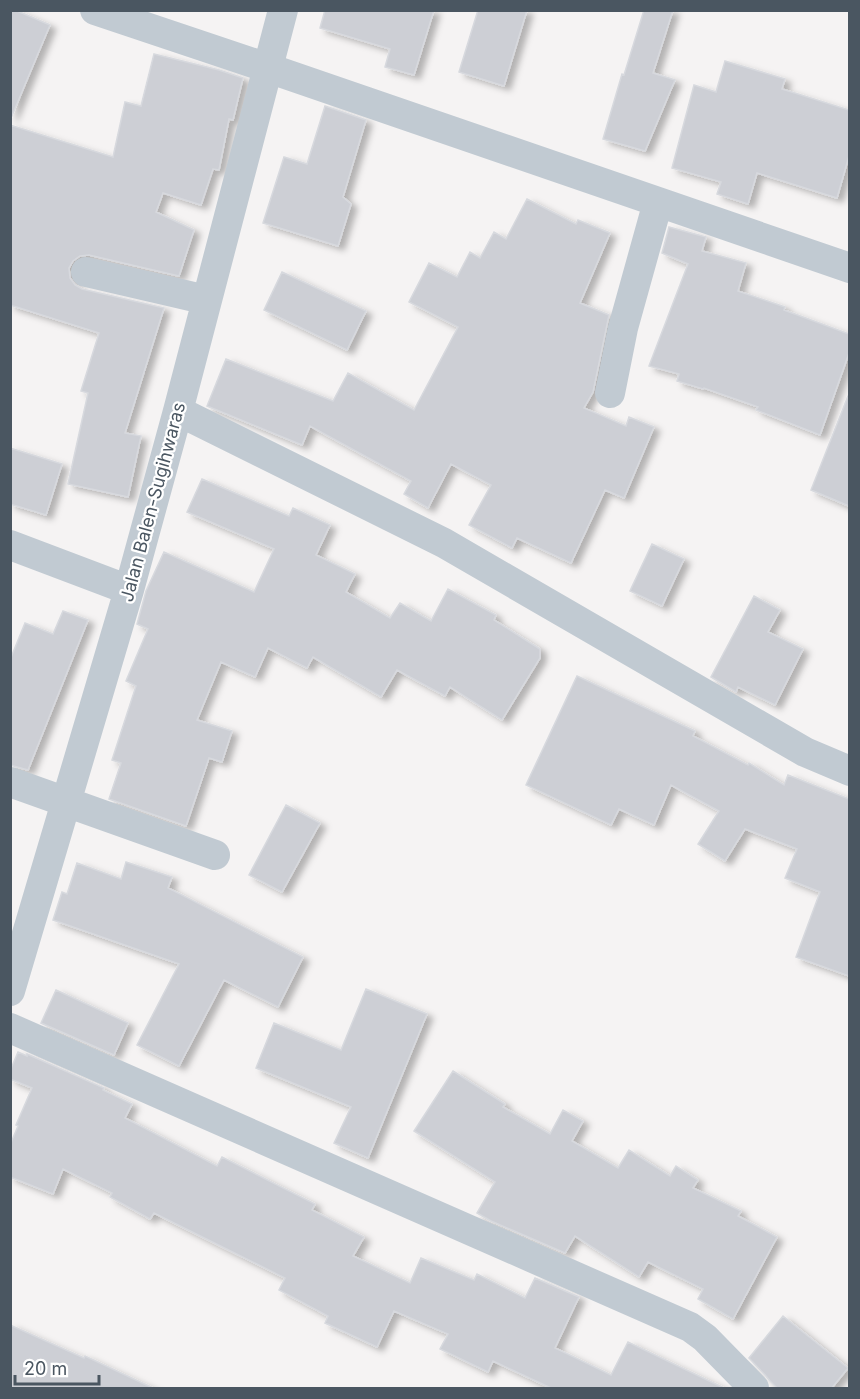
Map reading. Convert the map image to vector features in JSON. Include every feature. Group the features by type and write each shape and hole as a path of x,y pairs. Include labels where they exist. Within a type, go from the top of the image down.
{"street":[{"path":"95,10 849,268"},
{"name":"Jalan Balen-Sugihwaras","path":"11,989 129,590 283,10"},
{"path":"610,393 623,328 658,202"},
{"path":"86,272 207,300"},
{"path":"178,411 444,543 805,752 849,771"},
{"path":"10,544 129,590"},
{"path":"10,782 215,855"},
{"path":"10,1028 683,1324 705,1338 740,1383"}],"building":[{"path":"10,10 50,25 11,118"},
{"path":"325,10 434,10 414,75 385,67 390,49 320,28"},
{"path":"478,10 527,10 504,86 459,72"},
{"path":"644,10 673,10 653,73 675,80 645,151 603,139"},
{"path":"154,54 243,78 233,120 229,119 219,170 213,169 201,205 163,193 156,212 194,230 179,276 89,255 80,256 69,268 70,278 82,289 164,308 125,433 141,436 128,497 68,484 88,393 81,391 99,333 10,305 10,125 113,157 125,102 141,106"},
{"path":"725,61 785,79 782,89 849,110 849,156 837,198 757,173 748,204 717,194 721,182 672,168 694,85 716,92"},
{"path":"325,106 366,120 343,197 351,204 338,246 263,223 284,157 307,164"},
{"path":"527,199 576,224 578,220 610,233 580,303 609,315 593,392 584,408 626,426 629,417 654,427 624,498 605,490 571,563 517,538 512,548 469,525 491,485 451,464 428,508 404,494 411,481 310,426 302,445 207,406 226,359 333,401 348,373 414,410 458,327 409,302 429,263 457,277 470,252 480,258 494,232 506,239"},
{"path":"669,227 706,237 702,251 746,263 738,291 785,307 784,310 849,334 849,353 820,435 756,410 758,407 677,381 679,374 649,366 688,264 662,253"},
{"path":"282,272 366,311 347,350 264,310"},
{"path":"849,396 849,506 811,490"},
{"path":"10,448 62,464 46,515 10,504"},
{"path":"202,479 289,516 293,508 330,525 316,555 355,574 346,592 390,618 400,603 431,621 448,589 496,615 494,620 540,649 540,658 502,720 450,687 445,696 397,670 381,697 313,657 307,668 268,648 255,677 221,662 197,720 232,731 222,762 209,758 186,826 109,799 121,763 112,760 136,686 126,681 148,629 137,624 146,591 164,552 254,592 274,549 187,512"},
{"path":"652,544 684,559 662,606 630,591"},
{"path":"754,596 780,610 768,632 803,649 775,705 738,687 736,692 711,677"},
{"path":"63,611 88,620 28,770 10,765 10,660 25,623 53,634"},
{"path":"577,676 695,731 693,736 748,765 749,763 784,785 788,775 849,799 849,976 796,957 820,892 785,878 797,849 745,829 725,861 698,844 719,811 671,785 654,825 619,809 611,825 526,785"},
{"path":"286,805 320,823 282,892 249,875"},
{"path":"126,862 172,877 168,888 303,957 278,1007 224,980 179,1066 137,1045 179,964 53,920 62,892 67,894 77,863 121,879"},
{"path":"366,989 427,1014 368,1158 334,1143 351,1107 256,1068 274,1023 341,1050"},
{"path":"56,990 128,1023 114,1055 41,1023"},
{"path":"18,1052 104,1088 103,1090 132,1104 125,1118 217,1166 222,1157 315,1204 312,1210 364,1237 353,1256 410,1283 421,1258 474,1280 477,1274 525,1298 535,1278 579,1297 555,1348 611,1375 628,1342 726,1389 553,1389 493,1361 488,1372 440,1349 448,1334 394,1311 377,1347 325,1323 328,1316 279,1290 285,1278 154,1213 150,1219 110,1197 112,1193 63,1169 53,1194 10,1177 10,1145 32,1088 10,1079 10,1071"},
{"path":"453,1071 505,1104 503,1107 550,1134 563,1110 583,1121 572,1141 618,1168 629,1150 670,1176 676,1166 698,1180 693,1188 741,1211 738,1216 777,1237 733,1319 698,1299 703,1289 648,1262 639,1277 575,1236 565,1253 477,1213 495,1182 414,1131"},
{"path":"783,1316 848,1368 831,1389 778,1389 749,1358"},
{"path":"10,1325 84,1358 85,1356 155,1389 10,1389"}]}
